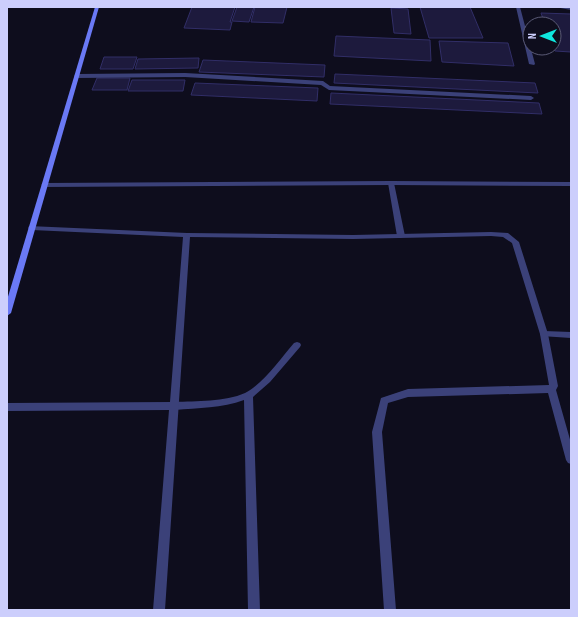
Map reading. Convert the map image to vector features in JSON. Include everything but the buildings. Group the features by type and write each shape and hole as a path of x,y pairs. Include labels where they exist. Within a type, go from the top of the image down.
{"street":[{"path":"7,313 97,7"},
{"path":"518,7 532,64"},
{"path":"556,7 571,9"},
{"path":"77,76 185,75 323,83 329,88 531,98"},
{"path":"44,185 391,183 571,184"},
{"path":"391,183 401,236"},
{"path":"32,228 187,235 353,237 505,235 515,242 544,334 554,386 551,389 571,460"},
{"path":"159,610 187,235"},
{"path":"544,334 571,335"},
{"path":"7,407 174,406 232,400 248,395 261,384 298,345"},
{"path":"390,610 377,432 384,401 408,393 551,389"},
{"path":"248,395 254,610"}]}
